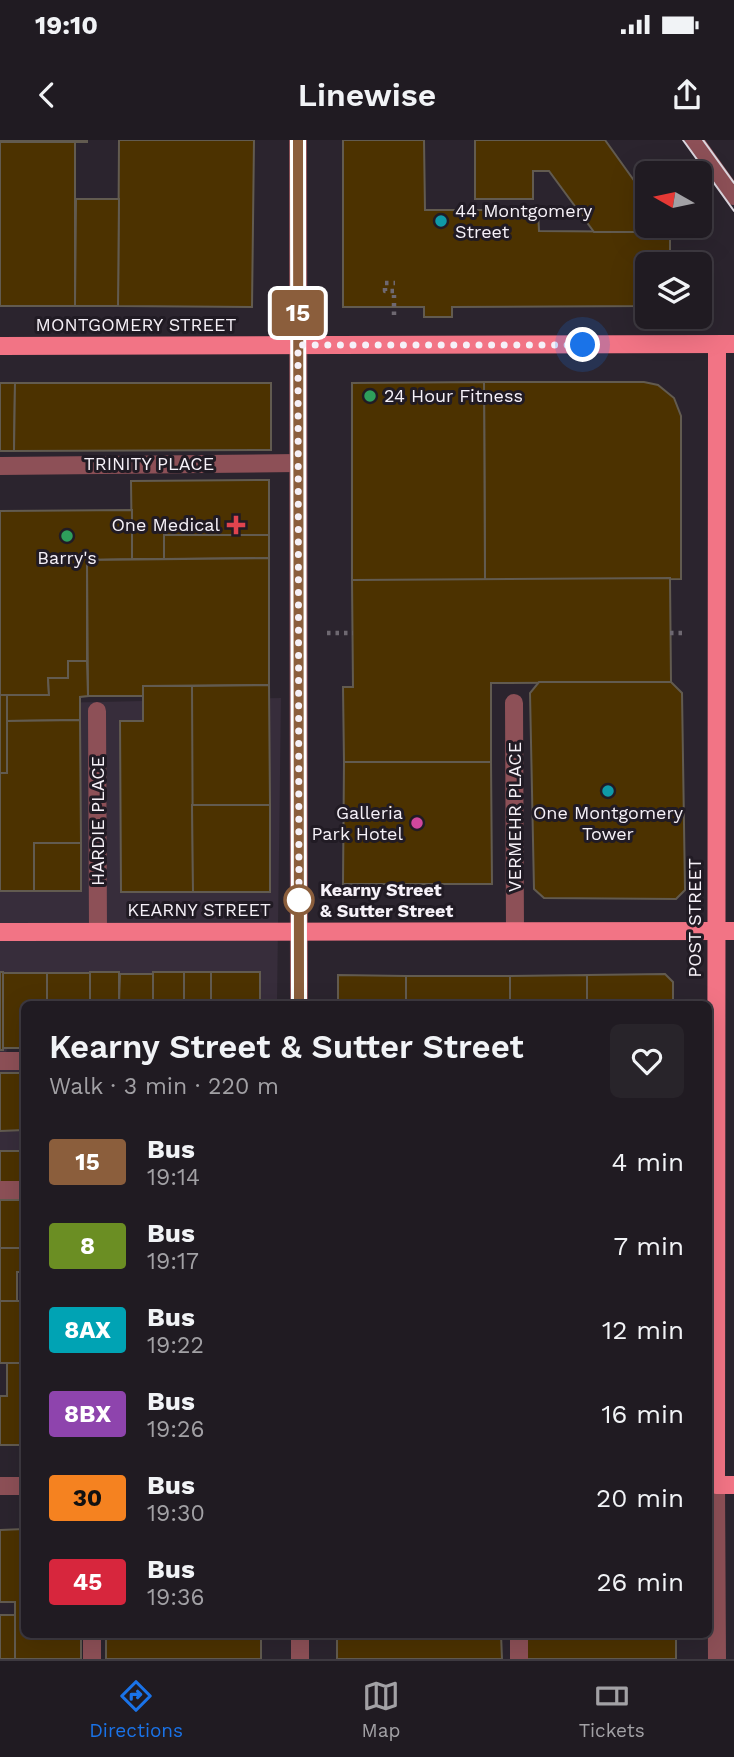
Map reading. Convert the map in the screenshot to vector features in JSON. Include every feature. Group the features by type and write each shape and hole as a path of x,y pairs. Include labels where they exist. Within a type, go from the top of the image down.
{"main road":[{"name":"MONTGOMERY STREET","path":"0,346 725,344"},
{"name":"POST STREET","path":"720,1485 712,1175 725,931 725,344"},
{"name":"KEARNY STREET","path":"0,932 725,931"}],"street":[{"path":"298,140 299,1001"},
{"path":"694,140 734,196"},
{"name":"TRINITY PLACE","path":"0,466 298,463"},
{"name":"VERMEHR PLACE","path":"514,703 515,931"},
{"name":"HARDIE PLACE","path":"97,711 98,932"},
{"path":"0,1061 21,1061"},
{"path":"0,1190 21,1190"},
{"name":"POST STREET","path":"717,1659 720,1485"},
{"path":"0,1486 21,1486"},
{"path":"92,1638 92,1659"},
{"path":"300,1638 300,1659"},
{"path":"519,1638 519,1659"}],"path":[{"path":"394,283 385,283 385,291 394,293 394,315"},
{"path":"327,633 353,633"},
{"path":"670,633 686,633"}],"shaded area":[{"path":"281,698 277,1001 21,1001 21,1049 7,1049 6,1053 0,1053 0,774 7,704"},
{"path":"0,1069 21,1069 21,1251 0,1251"}],"building":[{"path":"87,140 87,142 0,142"},
{"path":"119,140 254,140 252,307 118,306"},
{"name":"44 Montgomery Street","path":"343,140 424,140 425,210 538,210 539,231 635,232 635,238 670,238 670,252 635,252 635,306 452,307 452,317 424,317 424,307 343,307"},
{"path":"475,140 605,140 635,182 635,232 594,232 549,171 533,171 533,199 475,199"},
{"path":"0,142 75,142 75,306 0,306"},
{"path":"76,199 119,199 118,306 75,306"},
{"path":"484,382 644,382 658,385 674,398 681,416 681,579 485,580"},
{"path":"484,382 485,580 352,580 352,383"},
{"path":"0,383 15,383 14,451 0,451"},
{"path":"15,383 271,383 271,450 14,451"},
{"path":"269,480 269,535 164,535 164,559 132,559 131,481"},
{"path":"132,510 132,559 87,560 87,661 68,661 68,678 48,678 49,695 0,695 0,511"},
{"path":"164,535 269,535 269,558 164,559"},
{"path":"269,558 269,685 143,686 143,696 88,696 87,560"},
{"path":"670,578 671,682 491,683 491,762 344,762 343,687 353,687 352,580"},
{"path":"68,661 87,661 88,696 80,697 80,720 7,721 7,695 49,695 48,678 68,678"},
{"name":"One Montgomery Tower","path":"539,682 671,682 682,693 685,890 676,899 544,898 534,889 530,693"},
{"path":"269,685 270,805 192,805 192,686"},
{"path":"143,686 192,686 193,892 121,892 120,721 143,721"},
{"path":"0,695 7,695 7,773 0,773"},
{"path":"80,720 81,843 34,843 34,891 0,891 0,773 7,773 7,721"},
{"name":"Galleria Park Hotel","path":"344,762 491,762 492,884 343,884"},
{"path":"192,805 270,805 270,892 193,892"},
{"path":"34,843 81,843 81,891 34,891"},
{"path":"0,972 3,972 3,1050 0,1050"},
{"path":"90,972 119,972 119,1001 90,1001"},
{"path":"153,972 184,972 184,1001 153,1001"},
{"path":"184,972 211,972 211,1001 184,1001"},
{"path":"211,972 260,972 260,1001 211,1001"},
{"path":"3,973 47,973 47,1001 21,1001 21,1048 3,1048"},
{"path":"47,973 90,973 90,1001 47,1001"},
{"path":"120,974 153,974 153,1001 119,1001"},
{"path":"665,974 673,982 673,1001 587,1001 587,975"},
{"path":"338,975 406,976 406,1001 338,1001"},
{"path":"587,975 587,1001 510,1001 510,976"},
{"path":"406,976 510,976 510,1001 406,1001"},
{"path":"0,1073 21,1073 21,1130 0,1131"},
{"path":"0,1151 21,1151 21,1182 0,1182"},
{"path":"0,1200 21,1200 21,1248 0,1248"},
{"path":"0,1248 21,1248 21,1272 17,1272 17,1301 0,1301"},
{"path":"0,1301 21,1301 21,1363 0,1363"},
{"path":"7,1363 21,1363 21,1445 0,1445 0,1396 7,1396"},
{"path":"21,1529 21,1638 81,1638 81,1659 15,1659 15,1602 0,1602 0,1530"},
{"path":"0,1615 15,1615 15,1659 0,1659"},
{"path":"106,1638 261,1638 261,1659 106,1659"},
{"path":"337,1638 501,1638 502,1659 337,1659"},
{"path":"527,1638 676,1638 676,1659 527,1659"}],"tram line":[{"path":"683,140 734,211"},
{"path":"703,140 734,183"}],"bus line":[{"name":"15","path":"298,140 299,1001"}],"place":[{"name":"44 Montgomery Street","path":"441,221"},
{"name":"24 Hour Fitness","path":"370,396"},
{"name":"One Medical","path":"236,525"},
{"name":"Barry's","path":"67,536"},
{"name":"One Montgomery Tower","path":"608,791"},
{"name":"Galleria Park Hotel","path":"417,823"},
{"name":"Kearny Street & Sutter Street","path":"299,900"}],"route":[{"path":"299,900 299,910 298,345 583,345"}]}
